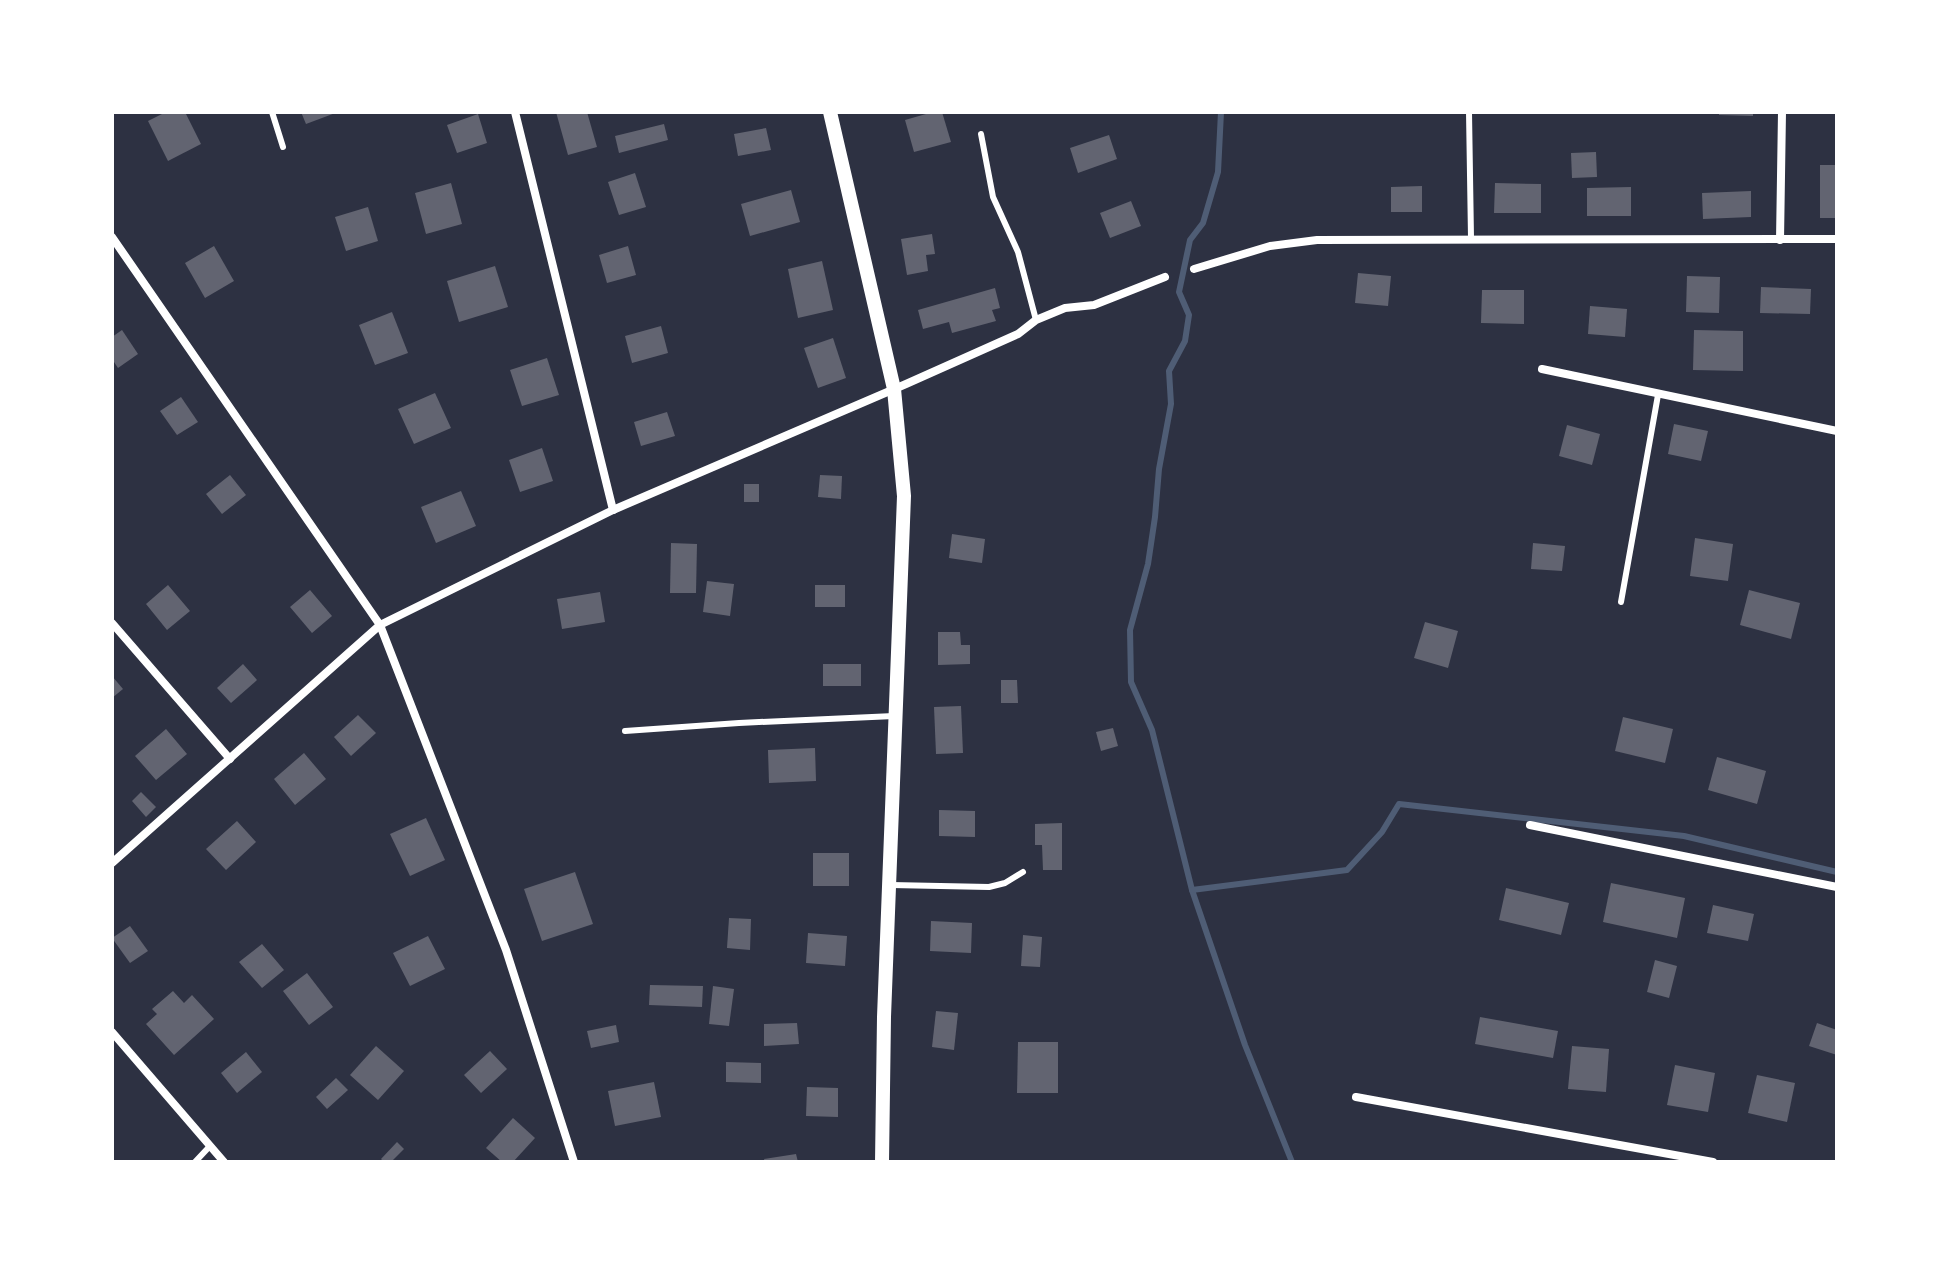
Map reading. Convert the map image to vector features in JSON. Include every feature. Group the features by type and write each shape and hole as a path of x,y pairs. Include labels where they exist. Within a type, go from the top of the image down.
{"street":[{"path":"515,112 613,510"},
{"path":"830,112 894,389 904,496 882,1076 882,1162"},
{"path":"1780,240 1782,112"},
{"path":"112,237 380,625 506,950 574,1162"},
{"path":"1194,269 1270,246 1317,240 1837,239"},
{"path":"112,863 380,625 613,510 1018,334 1036,320 1065,308 1094,305 1165,277"},
{"path":"1542,369 1837,431"},
{"path":"112,623 230,759"},
{"path":"1530,825 1837,887"},
{"path":"112,1032 224,1162"},
{"path":"1356,1097 1713,1162"}],"lane":[{"path":"272,112 283,147"},
{"path":"1469,112 1471,238"},
{"path":"981,134 993,197 1018,252 1036,320"},
{"path":"1621,602 1658,395"},
{"path":"625,731 897,716"},
{"path":"890,885 989,887 1005,883 1023,872"},
{"path":"195,1162 210,1146"}],"building":[{"path":"166,112 185,112 201,144 168,161 148,121"},
{"path":"301,112 338,112 306,124"},
{"path":"556,112 587,112 597,147 568,155"},
{"path":"942,112 951,142 914,152 905,120"},
{"path":"1719,112 1753,112 1753,116 1719,115"},
{"path":"478,114 487,143 457,153 447,125"},
{"path":"664,124 668,140 619,153 615,136"},
{"path":"766,128 771,150 738,156 734,134"},
{"path":"1109,135 1117,159 1078,173 1070,148"},
{"path":"1596,152 1597,177 1572,178 1571,153"},
{"path":"1820,165 1837,165 1837,218 1820,218"},
{"path":"635,173 646,207 619,215 608,182"},
{"path":"451,183 462,224 426,234 415,193"},
{"path":"1495,183 1541,184 1541,213 1494,213"},
{"path":"1422,186 1422,212 1391,212 1391,187"},
{"path":"1631,187 1631,216 1587,216 1587,188"},
{"path":"791,190 800,222 750,236 741,204"},
{"path":"1751,191 1751,217 1703,219 1702,193"},
{"path":"1131,201 1141,226 1110,238 1100,213"},
{"path":"368,207 378,241 346,251 335,217"},
{"path":"932,234 935,254 926,255 928,271 907,275 901,239"},
{"path":"214,246 234,281 205,298 185,263"},
{"path":"628,246 636,275 607,283 599,255"},
{"path":"822,261 833,310 798,318 788,269"},
{"path":"495,266 508,307 459,322 447,281"},
{"path":"1358,273 1391,276 1388,306 1355,303"},
{"path":"1687,276 1720,277 1719,313 1686,312"},
{"path":"1761,287 1811,289 1810,314 1760,313"},
{"path":"995,288 1000,308 992,310 996,321 952,333 949,322 923,329 918,310"},
{"path":"1482,290 1524,290 1524,324 1481,323"},
{"path":"1590,306 1627,309 1625,337 1588,334"},
{"path":"392,312 408,353 375,365 359,325"},
{"path":"661,326 668,353 632,363 625,336"},
{"path":"122,330 138,354 118,368 112,359 112,337"},
{"path":"1694,330 1743,331 1743,371 1693,370"},
{"path":"833,338 846,378 818,388 804,348"},
{"path":"547,358 559,395 522,406 510,370"},
{"path":"435,393 451,428 414,444 398,409"},
{"path":"181,397 198,422 177,435 160,411"},
{"path":"667,412 675,436 641,446 634,422"},
{"path":"1674,424 1708,431 1701,461 1668,454"},
{"path":"1567,425 1600,434 1592,465 1559,456"},
{"path":"542,448 553,481 520,492 509,460"},
{"path":"230,475 246,495 222,514 206,494"},
{"path":"820,475 842,476 841,499 818,497"},
{"path":"744,484 759,484 759,502 744,502"},
{"path":"461,491 476,526 436,543 421,507"},
{"path":"952,534 985,539 982,563 949,558"},
{"path":"1695,538 1733,544 1728,581 1690,576"},
{"path":"671,543 697,544 696,593 670,593"},
{"path":"1533,543 1565,546 1562,571 1531,569"},
{"path":"707,581 734,584 730,616 703,612"},
{"path":"168,585 190,611 167,630 146,604"},
{"path":"815,585 845,585 845,607 815,607"},
{"path":"310,590 332,616 312,633 290,607"},
{"path":"1749,590 1800,603 1791,639 1740,625"},
{"path":"600,592 605,622 562,629 557,599"},
{"path":"1425,622 1458,631 1448,668 1414,658"},
{"path":"938,632 960,632 961,645 970,645 970,664 938,665"},
{"path":"243,664 257,680 231,703 217,688"},
{"path":"823,664 861,664 861,686 823,686"},
{"path":"112,676 123,689 112,698"},
{"path":"1001,680 1017,680 1018,703 1001,703"},
{"path":"961,706 963,753 936,754 934,707"},
{"path":"358,715 376,733 351,756 334,737"},
{"path":"1623,717 1673,729 1665,763 1615,751"},
{"path":"1113,728 1118,746 1101,751 1096,732"},
{"path":"166,729 187,754 156,780 135,756"},
{"path":"815,748 816,781 769,783 768,750"},
{"path":"304,753 326,779 295,805 274,779"},
{"path":"1717,757 1766,771 1757,804 1708,790"},
{"path":"141,792 156,807 146,817 132,801"},
{"path":"939,810 975,811 975,837 939,836"},
{"path":"426,818 445,860 410,876 390,834"},
{"path":"237,821 256,842 226,870 206,849"},
{"path":"1062,823 1062,870 1043,870 1042,845 1035,845 1035,824"},
{"path":"813,853 849,853 849,886 813,886"},
{"path":"575,872 593,924 542,941 524,889"},
{"path":"1611,883 1685,898 1677,938 1603,922"},
{"path":"1506,888 1569,903 1561,935 1499,920"},
{"path":"1713,905 1754,914 1748,941 1707,933"},
{"path":"729,918 751,919 750,950 727,948"},
{"path":"931,921 972,923 971,953 930,951"},
{"path":"130,926 148,951 130,963 112,938"},
{"path":"808,933 847,936 845,966 806,963"},
{"path":"1023,935 1042,937 1040,967 1021,966"},
{"path":"428,936 445,969 410,986 393,953"},
{"path":"262,944 284,970 262,988 239,962"},
{"path":"1655,960 1677,966 1669,998 1647,992"},
{"path":"307,973 333,1007 309,1025 283,991"},
{"path":"650,985 703,986 702,1007 649,1005"},
{"path":"713,986 734,989 729,1026 709,1024"},
{"path":"173,991 184,1003 192,995 214,1019 174,1055 146,1024 157,1014 152,1009"},
{"path":"936,1011 958,1013 954,1050 932,1047"},
{"path":"1480,1017 1558,1031 1553,1058 1475,1044"},
{"path":"797,1023 799,1044 764,1046 764,1024"},
{"path":"1817,1023 1837,1030 1837,1055 1809,1046"},
{"path":"616,1025 619,1042 591,1048 587,1031"},
{"path":"1018,1042 1058,1042 1058,1093 1017,1093"},
{"path":"376,1046 404,1071 378,1100 350,1075"},
{"path":"1572,1046 1609,1049 1606,1092 1568,1089"},
{"path":"490,1051 507,1069 481,1093 464,1075"},
{"path":"246,1052 262,1072 237,1093 221,1073"},
{"path":"726,1062 761,1063 761,1083 726,1082"},
{"path":"1675,1065 1715,1073 1708,1112 1667,1105"},
{"path":"1757,1075 1795,1083 1787,1122 1748,1113"},
{"path":"336,1078 348,1090 327,1109 316,1097"},
{"path":"654,1082 661,1117 615,1126 608,1091"},
{"path":"807,1087 838,1088 838,1117 806,1116"},
{"path":"513,1118 535,1138 513,1162 502,1162 486,1148"},
{"path":"397,1142 404,1149 391,1162 384,1162 381,1159"},
{"path":"796,1154 798,1162 765,1162 764,1159"}],"waterway":[{"path":"1221,112 1218,172 1203,223 1190,240 1179,292 1189,315 1185,341 1169,371 1171,404 1159,469 1148,564 1130,630 1131,682 1152,730 1192,890 1245,1045 1292,1162"},
{"path":"1192,890 1347,870 1382,832 1399,804 1684,836 1837,872"}]}
